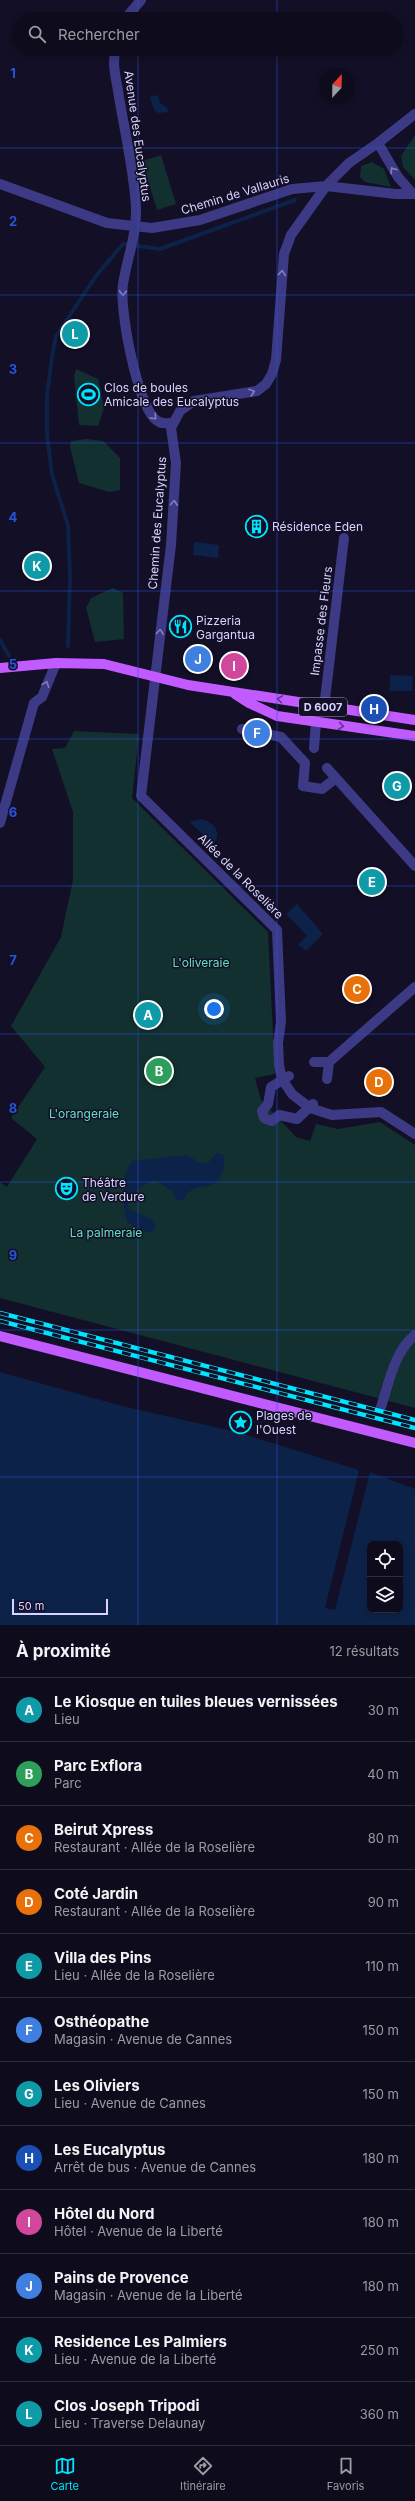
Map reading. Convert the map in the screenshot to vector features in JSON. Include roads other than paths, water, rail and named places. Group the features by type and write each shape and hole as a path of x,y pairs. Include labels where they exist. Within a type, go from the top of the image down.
{"main road":[{"name":"D 6007","path":"0,668 56,663 104,664 188,685 324,708 415,720"},
{"name":"D 6007","path":"232,692 249,703 277,716 415,736"},
{"path":"0,1336 415,1443"}],"street":[{"path":"131,12 141,0"},
{"name":"Avenue des Eucalyptus","path":"114,56 117,86 136,206 136,227 134,240 123,285 122,314 135,368 148,408 154,419 162,423 174,422"},
{"path":"174,422 180,411 194,401 257,391 266,384 272,374 276,360 284,254 290,235 326,186 349,162 378,143 415,114"},
{"name":"Chemin de Vallauris","path":"378,143 398,177 414,194"},
{"name":"Chemin de Vallauris","path":"0,184 107,223 152,228 178,225 200,220 292,189 326,186 396,194 414,194"},
{"name":"Chemin des Eucalyptus","path":"155,676 171,545 176,463 172,428 174,422"},
{"name":"Impasse des Fleurs","path":"324,708 344,538"},
{"path":"0,823 34,703 42,697 56,663"},
{"name":"Allée de la Roselière","path":"155,676 141,796 277,930 281,1022 278,1050 292,1094 332,1115 381,1112 415,1134"},
{"path":"314,748 316,722"},
{"path":"242,729 281,737 305,763 303,786 322,789 336,778"},
{"path":"327,768 415,866"},
{"path":"327,1079 330,1062 415,987"},
{"path":"314,1062 330,1062"},
{"path":"286,1078 271,1087 268,1104 262,1111 264,1118 272,1122 279,1115 297,1119 312,1105"},
{"path":"382,1407 393,1367 410,1339 415,1335"}],"water":[{"path":"158,95 160,103 167,108 168,112 158,113 154,110 150,97"},
{"path":"194,542 219,545 218,558 193,555"},
{"path":"390,675 413,676 412,691 390,691"},
{"path":"201,819 210,822 216,828 217,836 213,845 190,822"},
{"path":"297,904 323,934 306,951 298,945 307,936 286,914"},
{"path":"216,1153 223,1155 224,1164 222,1174 216,1182 190,1191 182,1201 175,1199 174,1193 155,1180 138,1188 128,1204 130,1210 151,1219 156,1224 153,1231 145,1232 128,1223 124,1200 124,1182 128,1167 132,1161 187,1155 202,1164 209,1162"},
{"path":"0,1372 122,1406 237,1432 359,1470 325,1608 335,1610 370,1472 415,1489 415,1625 0,1625"}],"waterway":[{"path":"68,646 70,577 68,525 52,475 47,433 47,395 56,336 96,276 123,244 160,249 295,200"},
{"path":"0,640 9,656"}],"railway":[{"path":"0,1313 415,1420"},
{"path":"0,1321 415,1428"}],"place":[{"name":"Clos Joseph Tripodi","path":"75,334"},
{"name":"Clos de boules Amicale des Eucalyptus","path":"88,394"},
{"name":"Résidence Eden","path":"256,526"},
{"name":"Residence Les Palmiers","path":"37,566"},
{"name":"Pizzeria Gargantua","path":"180,627"},
{"name":"Pains de Provence","path":"198,659"},
{"name":"Hôtel du Nord","path":"234,666"},
{"name":"Les Eucalyptus","path":"374,709"},
{"name":"Osthéopathe","path":"257,733"},
{"name":"Les Oliviers","path":"397,786"},
{"name":"Villa des Pins","path":"372,882"},
{"name":"Beirut Xpress","path":"357,989"},
{"name":"Le Kiosque en tuiles bleues vernissées","path":"148,1015"},
{"name":"Parc Exflora","path":"159,1071"},
{"name":"Coté Jardin","path":"379,1082"},
{"name":"Théâtre de Verdure","path":"66,1189"},
{"name":"Plages de l'Ouest","path":"240,1422"}],"park label":[{"name":"L'oliveraie","path":"201,962"},
{"name":"L'orangeraie","path":"84,1113"},
{"name":"La palmeraie","path":"106,1232"}]}
